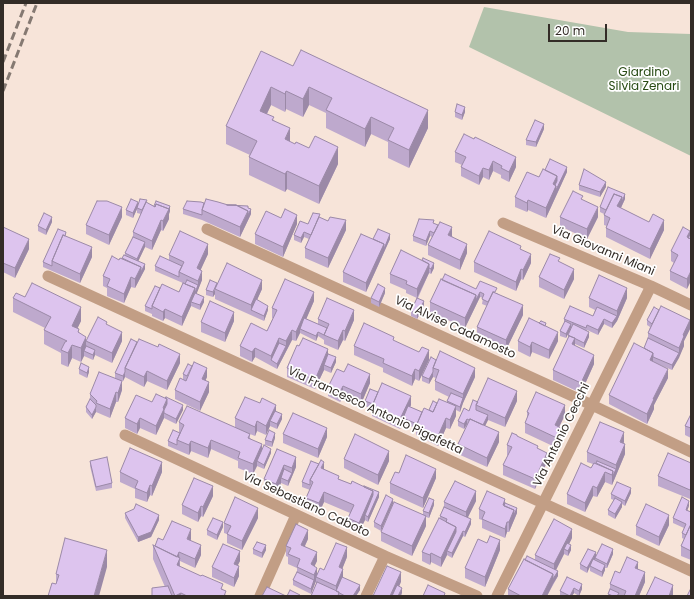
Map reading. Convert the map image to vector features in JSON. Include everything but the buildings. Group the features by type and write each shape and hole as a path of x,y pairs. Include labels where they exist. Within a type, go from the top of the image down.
{"street":[{"name":"Via Giovanni Miani","path":"503,223 691,305"},
{"name":"Via Alvise Cadamosto","path":"207,229 592,405 691,452"},
{"name":"Via Francesco Antonio Pigafetta","path":"48,276 691,572"},
{"name":"Via Antonio Cecchi","path":"497,596 650,286"},
{"name":"Via Sebastiano Caboto","path":"125,435 385,556 476,596"},
{"path":"260,596 296,515"},
{"path":"366,596 385,556"}],"green space":[{"name":"Giardino Silvia Zenari","path":"484,7 628,32 691,34 691,156 469,47"}],"railway":[{"path":"3,62 26,3"},
{"path":"3,91 37,3"}]}
